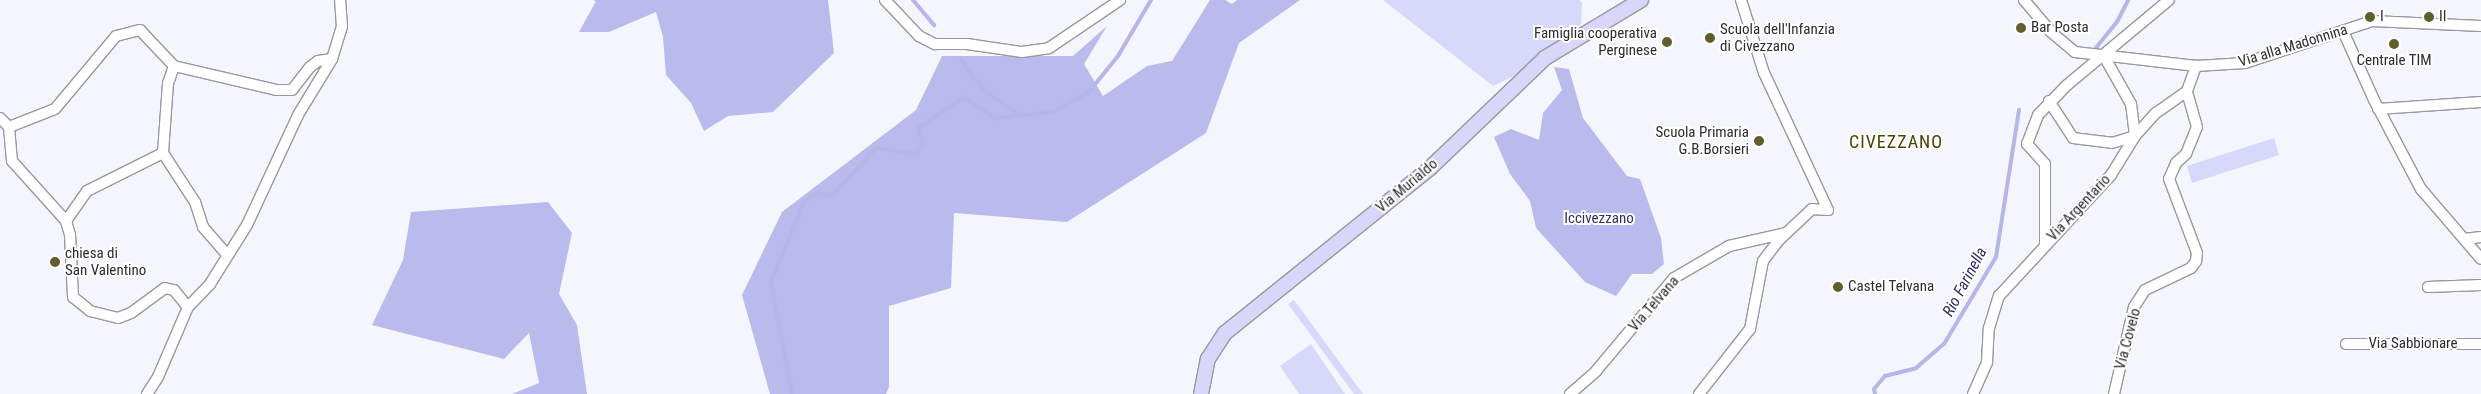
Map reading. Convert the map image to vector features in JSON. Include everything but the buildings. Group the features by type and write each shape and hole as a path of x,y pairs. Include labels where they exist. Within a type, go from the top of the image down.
{"street":[{"path":"147,394 158,377 188,307 210,284 263,194 298,115 332,59 342,27 340,0"},
{"path":"885,0 919,36 935,44 967,44 1022,52 1049,48 1120,0"},
{"name":"Via Murialdo","path":"1201,394 1208,359 1225,333 1430,168 1546,58 1642,0"},
{"name":"Via Telvana","path":"1699,394 1750,329 1763,261 1786,233 1812,210 1828,210 1764,72 1741,0"},
{"name":"Via alla Madonnina","path":"2024,0 2051,32 2075,52 2196,66 2245,63 2372,21 2481,26"},
{"path":"2045,245 2045,164 2027,144 2038,115 2049,101 2169,0"},
{"path":"9,127 55,109 116,36 140,30 174,66 288,91 296,87 318,61 332,59"},
{"path":"2343,31 2378,109 2421,189 2481,259"},
{"path":"2104,56 2131,104 2135,136"},
{"path":"174,66 168,84 162,153 195,202 203,227 227,255"},
{"path":"2049,101 2074,138 2112,143 2135,136 2156,113 2187,92 2196,66"},
{"name":"Via Covelo","path":"2114,394 2134,307 2145,290 2191,268 2196,261 2197,253 2169,179 2176,163 2186,154 2197,127 2187,92"},
{"path":"2378,109 2481,102"},
{"path":"0,118 9,127 12,161 66,220 70,236 73,297 90,311 118,318 131,313 165,288 174,290 188,307"},
{"name":"Via Argentario","path":"1973,394 1987,362 1989,328 1999,296 2111,175 2135,136"},
{"path":"66,220 88,191 162,153"},
{"name":"Via Telvana","path":"1570,394 1596,372 1674,278 1729,246 1786,233"},
{"path":"2464,239 2481,237"},
{"path":"2428,287 2481,285"},
{"name":"Via Sabbionare","path":"2346,344 2481,344"}],"shaded area":[{"path":"1383,0 1579,0 1582,3 1581,24 1514,76 1493,86"},
{"path":"2274,138 2279,155 2192,183 2187,166"},
{"path":"1294,300 1363,394 1354,394 1288,304"},
{"path":"1311,344 1345,394 1299,394 1280,366"}],"green space":[{"path":"593,0 828,0 834,53 773,112 728,116 704,131 691,103 666,75 663,37 656,12 609,32 579,32 596,1"},
{"path":"1210,0 1225,0 1232,4 1237,0 1300,0 1239,43 1206,133 1067,222 954,213 951,288 889,306 889,387 886,394 770,394 742,295 782,212 916,110 942,56 1073,56 1107,26 1084,64 1103,96 1147,66 1172,61"},
{"name":"Iccivezzano","path":"1554,67 1569,69 1583,118 1627,176 1640,179 1661,238 1664,264 1652,274 1632,274 1616,296 1585,282 1536,228 1530,201 1510,174 1494,137 1511,129 1539,140 1543,113 1562,90"},
{"path":"548,202 572,233 559,294 577,325 587,394 512,394 539,383 529,333 504,359 372,325 403,260 411,212"}],"waterway":[{"path":"913,0 934,25"},
{"path":"792,394 771,282 804,202 816,193 832,196 876,148 916,154 923,144 918,129 964,97 994,118 1052,112 1088,93 1118,56 1151,0"},
{"name":"Rio Farinella","path":"2095,49 2117,22 2128,0"},
{"path":"961,59 971,75 989,94 1020,115"},
{"name":"Rio Farinella","path":"1875,394 1874,389 1885,376 1916,368 1944,344 1996,257 2019,110"}],"place":[{"name":"I","path":"2370,17"},
{"name":"II","path":"2429,17"},
{"name":"Bar Posta","path":"2021,28"},
{"name":"Scuola dell'Infanzia di Civezzano","path":"1710,38"},
{"name":"Famiglia cooperativa Perginese","path":"1667,42"},
{"name":"Centrale TIM","path":"2394,44"},
{"name":"Scuola Primaria G.B.Borsieri","path":"1759,141"},
{"name":"chiesa di San Valentino","path":"55,262"},
{"name":"Castel Telvana","path":"1838,287"}],"district":[{"name":"CIVEZZANO","path":"1896,142"}]}
